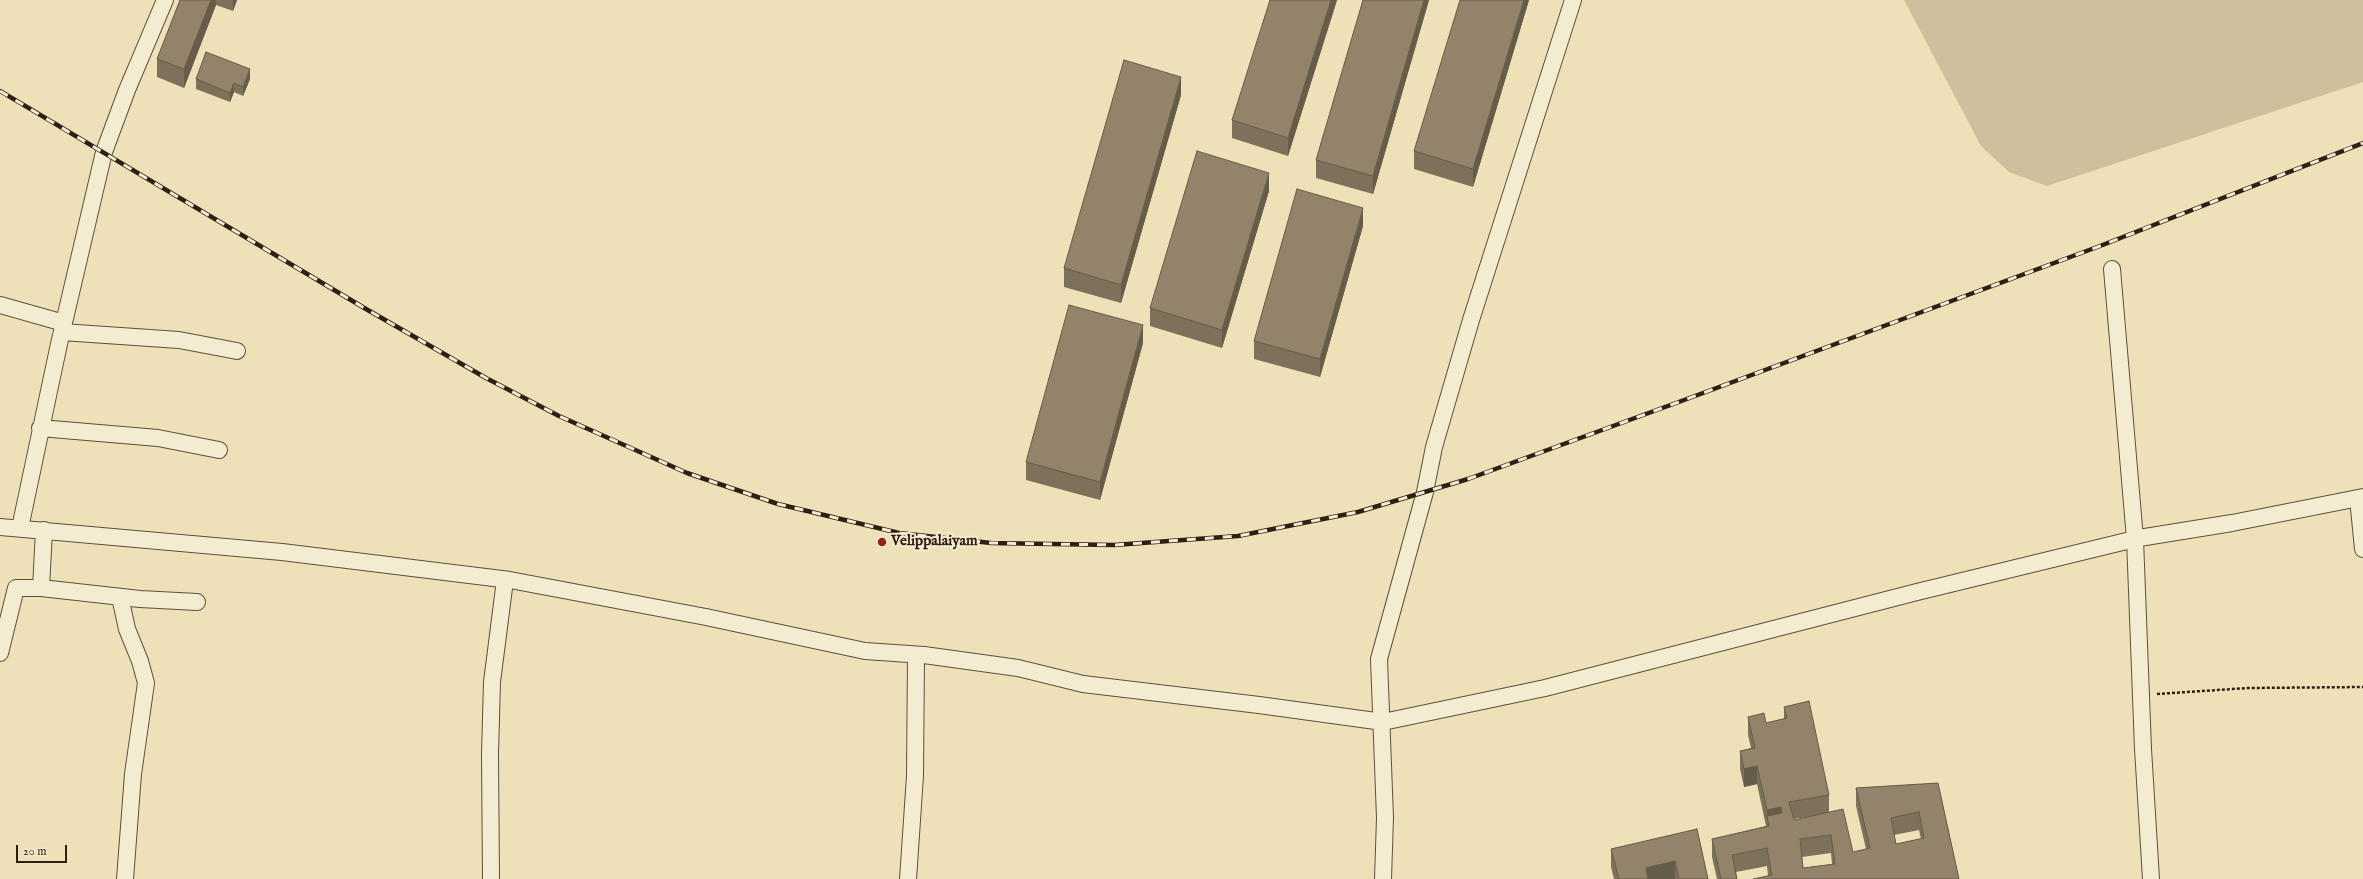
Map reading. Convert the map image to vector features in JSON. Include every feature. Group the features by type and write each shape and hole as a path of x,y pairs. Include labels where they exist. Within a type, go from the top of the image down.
{"street":[{"path":"20,528 40,428 104,152 127,90 165,0"},
{"path":"1383,879 1385,818 1379,659 1425,492 1434,447 1498,234 1573,0"},
{"path":"2112,269 2135,539 2140,695 2151,879"},
{"path":"0,305 63,327 179,340 237,351"},
{"path":"40,428 151,438 219,450"},
{"path":"0,527 282,552 505,580 629,602 865,652 916,655 1018,668 1083,684 1275,706 1382,722 1545,688 1917,592 2135,539 2232,523 2360,498 2363,549"},
{"path":"41,588 44,530"},
{"path":"491,879 490,777 492,682 505,580"},
{"path":"0,653 16,588 41,588 120,597 197,602"},
{"path":"120,597 127,629 140,661 146,683 133,774 125,879"},
{"path":"908,879 915,776 916,655"}],"path":[{"path":"2140,695 2248,688 2363,687"}],"shaded area":[{"path":"1904,0 2363,0 2363,82 2047,186 2009,172 1981,146"}],"building":[{"path":"180,0 211,0 184,69 157,59"},
{"path":"1270,0 1331,0 1288,138 1232,120"},
{"path":"1363,0 1424,0 1373,176 1316,160"},
{"path":"1460,0 1524,0 1473,169 1414,151"},
{"path":"206,52 250,69 243,87 234,83 230,93 196,79"},
{"path":"1124,60 1181,77 1121,285 1064,268"},
{"path":"1197,151 1269,173 1222,330 1150,308"},
{"path":"1297,189 1363,208 1320,359 1254,341"},
{"path":"1069,305 1143,325 1100,482 1026,462"},
{"path":"1809,701 1829,795 1789,802 1794,820 1843,809 1853,852 1870,848 1856,788 1938,783 1959,879 1753,879 1772,875 1767,848 1732,855 1737,879 1721,879 1712,839 1769,826 1767,816 1782,813 1781,807 1767,810 1757,766 1744,769 1740,751 1755,748 1748,717 1764,713 1766,723 1787,718 1784,707","holes":["1919,812 1924,838 1896,844 1891,818","1831,835 1835,864 1803,868 1800,839"]},
{"path":"1697,829 1708,879 1679,879 1675,861 1646,868 1648,879 1619,879 1611,849"}],"railway":[{"path":"0,91 366,309 486,378 559,416 687,473 778,504 899,533 991,543 1114,545 1238,536 1358,512 1468,479 1676,403 2100,246 2363,143"}],"place":[{"name":"Velippalaiyam","path":"882,542"}]}
